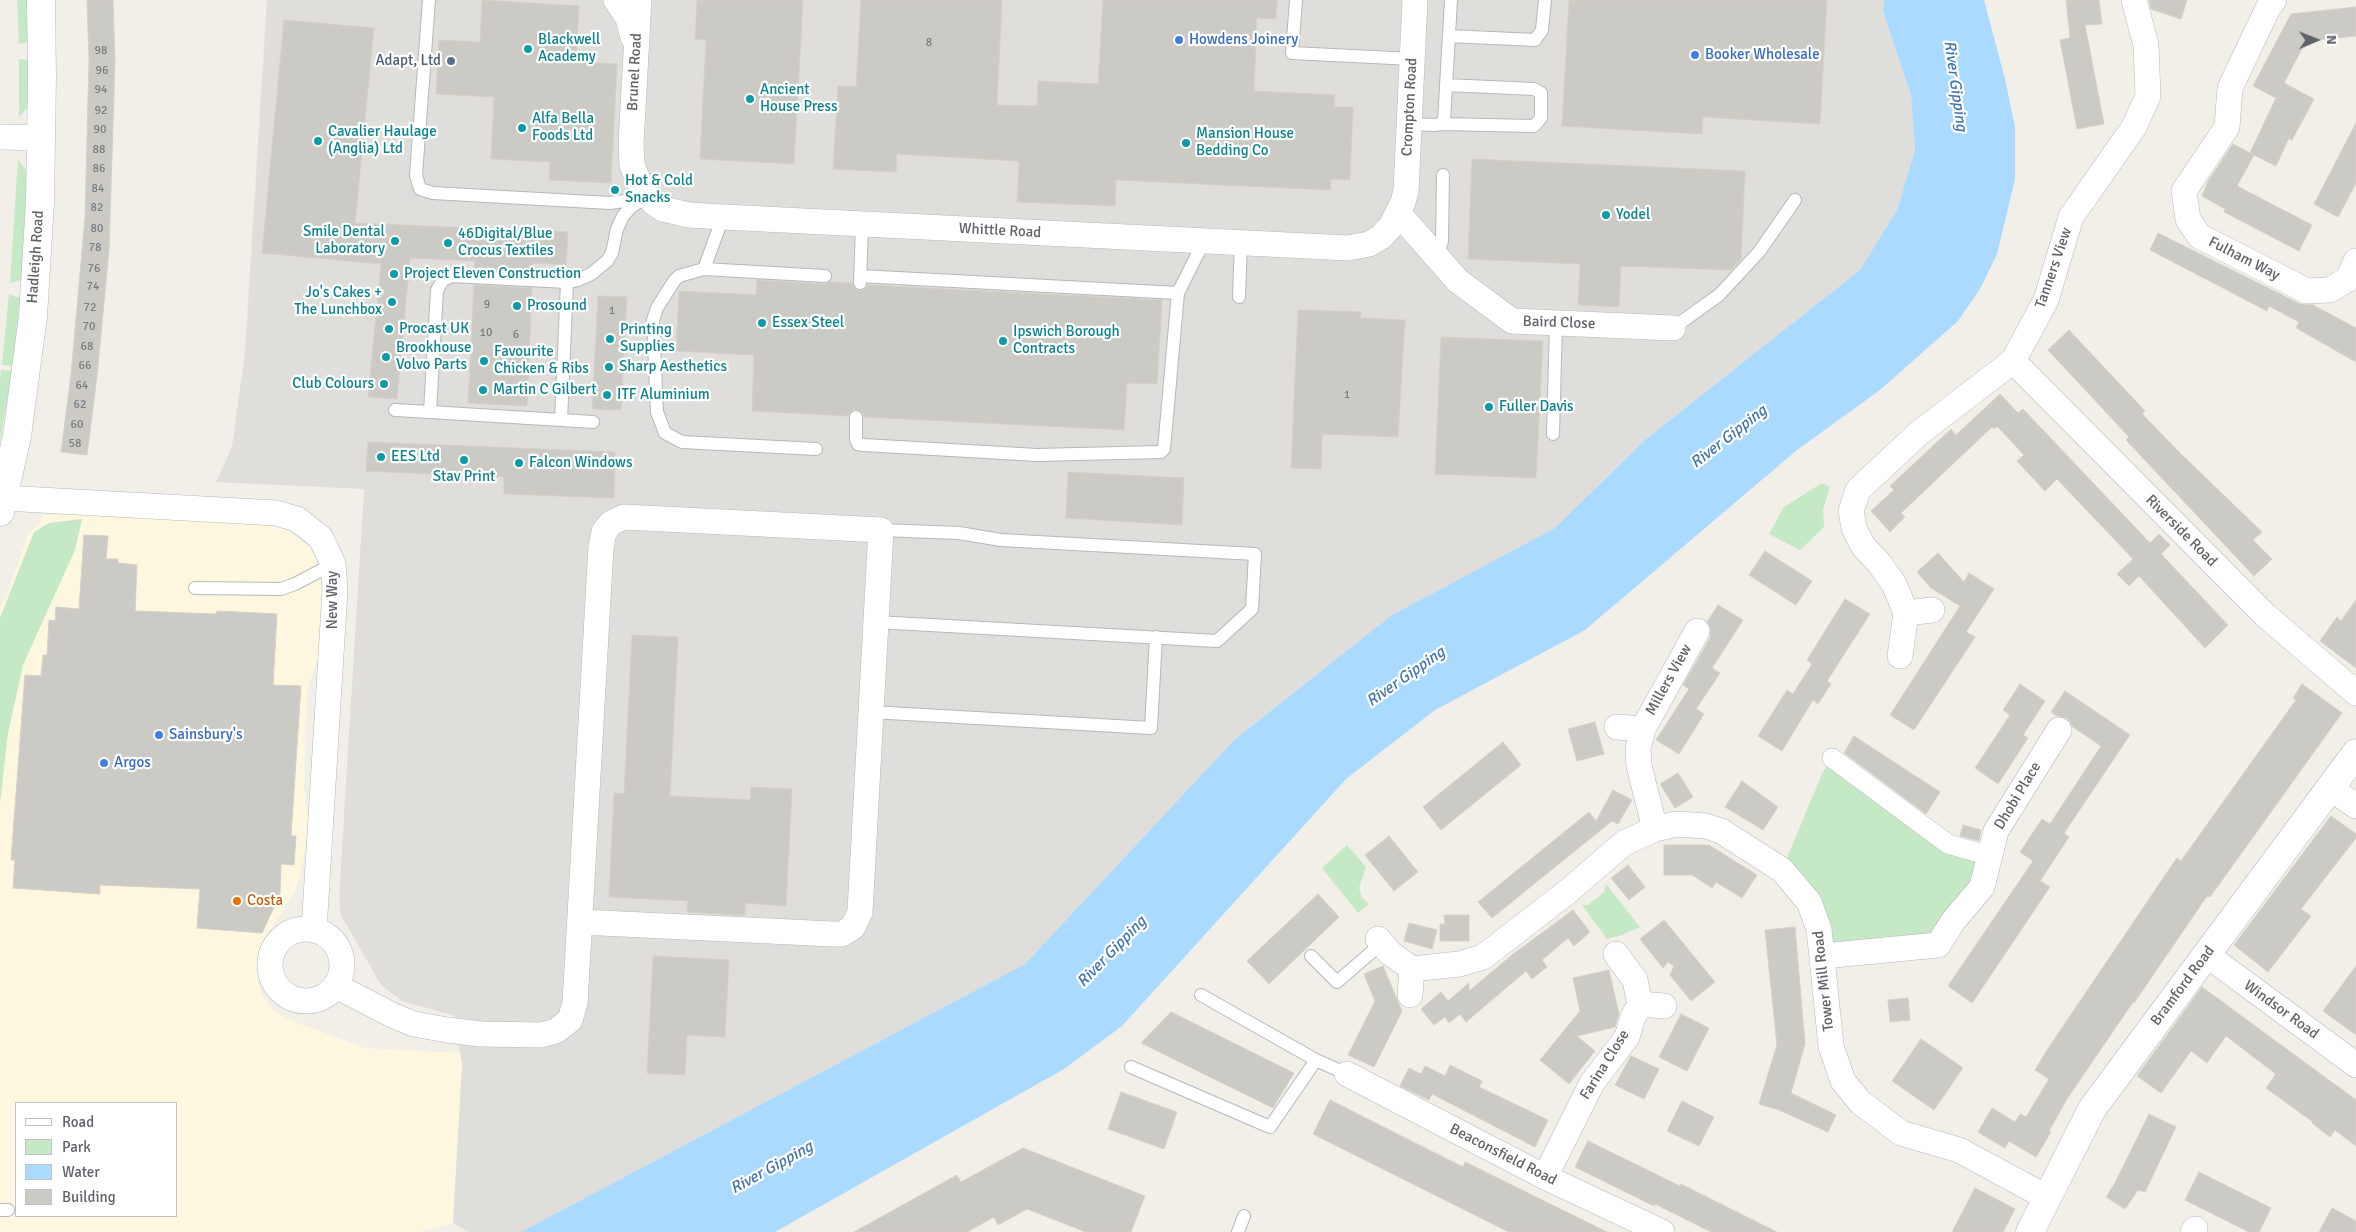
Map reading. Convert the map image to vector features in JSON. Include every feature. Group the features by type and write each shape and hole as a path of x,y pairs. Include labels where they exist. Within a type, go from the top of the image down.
{"main road":[{"name":"Hadleigh Road","path":"2,505 17,436 31,334 40,202 41,0"},
{"name":"Bramford Road","path":"2030,1232 2092,1109 2356,753"}],"street":[{"path":"616,0 628,18 633,33 636,57"},
{"name":"Brunel Road","path":"631,144 639,0"},
{"name":"Crompton Road","path":"1399,214 1406,191 1416,0"},
{"name":"Tanners View","path":"1906,613 1894,584 1879,563 1863,546 1854,528 1851,511 1858,490 1919,433 2013,361 2046,300 2071,217 2134,127 2148,96 2146,46 2134,0"},
{"name":"Fulham Way","path":"2274,0 2268,8 2230,88 2226,127 2184,191 2188,219 2199,236 2307,291 2330,290 2348,279 2356,261"},
{"path":"0,137 41,138"},
{"name":"Whittle Road","path":"631,144 632,165 636,179 647,196 663,209 672,212 723,217 1358,247 1369,244 1381,237 1399,214"},
{"name":"Baird Close","path":"1399,214 1458,281 1512,321 1673,328"},
{"name":"Riverside Road","path":"2013,361 2265,615 2356,693"},
{"name":"New Way","path":"2,505 276,513 297,520 321,538 329,550 333,564 335,615 314,930"},
{"path":"336,986 394,1016 432,1028 481,1034 550,1034 563,1026 573,1012 580,922 601,547 607,527 624,517 881,530 860,912 857,921 848,931 833,934 580,922"},
{"path":"1900,656 1906,613 1932,610"},
{"name":"Millers View","path":"1655,829 1639,766 1638,748 1643,730 1696,631"},
{"name":"Millers View","path":"1617,727 1643,730"},
{"name":"Dhobi Place","path":"1823,956 1938,944 1954,920 1982,888 1996,830 2059,730"},
{"path":"1832,758 1948,844 1990,856"},
{"path":"2330,788 2356,806"},
{"name":"Tower Mill Road","path":"1412,969 1459,964 1483,957 1566,892 1624,843 1655,829 1676,824 1706,826 1721,831 1782,870 1809,902 1819,928 1830,1046 1843,1082 1860,1102 1902,1133 1959,1150 2046,1197"},
{"path":"314,930 332,940 338,948 342,967 336,986 320,998 299,1000 281,991 271,973 273,952 282,940 294,931 314,930"},
{"path":"1380,941 1390,953 1412,969 1410,995"},
{"path":"1616,954 1635,980 1640,1004 1664,1006"},
{"name":"Windsor Road","path":"2207,955 2356,1065"},
{"name":"Farina Close","path":"1545,1177 1592,1083 1627,1037 1633,1017 1640,1004"},
{"name":"Beaconsfield Road","path":"1347,1074 1545,1177 1615,1222 1662,1232"}],"lane":[{"path":"429,0 416,175 420,188 433,193 610,203 631,202 647,196"},
{"path":"1296,0 1292,53 1413,59"},
{"path":"1441,124 1444,121 1451,0"},
{"path":"1449,36 1536,40 1542,30 1545,0"},
{"path":"1409,124 1534,126 1541,118 1541,93 1534,90 1446,86"},
{"path":"1437,258 1442,241 1443,175"},
{"path":"430,412 437,290 443,280 452,276 567,282 578,280 591,274 607,261 612,252 617,230 623,216 630,207 647,196"},
{"path":"1673,328 1719,295 1759,252 1795,200"},
{"path":"704,269 723,217"},
{"path":"862,224 860,280 1178,293"},
{"path":"856,417 856,440 858,444 864,445 1036,455 1161,452 1164,449 1178,293 1204,241"},
{"path":"1239,297 1241,242"},
{"path":"816,449 682,442 664,432 657,412 652,320 657,308 679,276 704,269 825,276"},
{"path":"561,420 567,282"},
{"path":"1553,434 1556,323"},
{"path":"395,410 593,422"},
{"path":"876,622 1217,641 1252,609 1255,554 1001,540 959,533 881,530"},
{"path":"195,588 281,589 295,584 333,564"},
{"path":"871,712 1151,728 1156,637"},
{"path":"1311,956 1337,982 1380,941"},
{"path":"1201,995 1316,1060 1347,1074"},
{"path":"1131,1067 1270,1126 1316,1060"},
{"path":"1238,1232 1244,1216"}],"shaded area":[{"path":"267,0 1884,0 1883,11 1911,95 1915,150 1897,210 1860,270 1646,439 1555,528 1392,615 1234,740 1025,964 521,1232 468,1232 453,1223 462,1064 455,1016 402,1001 381,985 341,915 339,898 364,489 216,482 232,447 245,352"},
{"path":"72,514 263,524 285,529 307,545 315,556 321,576 322,593 318,659 307,690 304,788 309,825 308,841 297,886 260,946 256,965 258,984 263,997 273,1009 285,1018 364,1048 460,1053 462,1064 453,1223 419,1232 0,1232 0,607 7,595 28,535 43,515"}],"green space":[{"path":"17,0 28,0 29,42 19,44"},
{"path":"19,59 29,60 27,108 19,117"},
{"path":"18,159 27,172 22,273 21,280 10,283"},
{"path":"9,294 20,298 13,366 2,365"},
{"path":"1,370 12,371 0,442 0,382"},
{"path":"1822,483 1830,487 1823,510 1824,527 1800,550 1769,534 1784,507"},
{"path":"82,519 75,550 23,665 8,733 0,803 0,618 34,532 49,523"},
{"path":"1832,758 1948,844 1990,856 1938,945 1823,956 1782,870 1822,774"},
{"path":"1347,845 1366,867 1359,888 1362,898 1369,904 1358,913 1322,868"},
{"path":"1606,884 1640,927 1607,939 1582,905 1588,905 1604,892"}],"water":[{"name":"River Gipping","path":"1884,0 1984,0 2005,79 2015,127 2015,179 1997,254 1980,289 1958,321 1880,390 1797,450 1585,630 1435,710 1346,779 1122,1026 1064,1069 775,1232 521,1232 1025,964 1234,740 1392,615 1555,528 1646,439 1860,270 1897,210 1915,150 1911,95 1883,11"}],"building":[{"path":"87,0 113,0 115,62 109,250 97,376 87,455 61,452 71,375 85,217 89,60"},
{"path":"482,0 579,6 576,62 617,64 611,183 549,180 550,162 491,159 494,97 436,94 439,40 480,42"},
{"name":"Ancient House Press","path":"697,0 803,0 794,164 700,159 706,40 695,39"},
{"path":"861,0 1002,0 997,105 1037,106 1038,81 1098,84 1103,0 1277,0 1276,19 1257,18 1254,91 1335,95 1334,107 1353,107 1350,180 1331,179 1330,190 1116,180 1115,206 1017,202 1019,161 897,154 896,172 833,169 838,86 856,87"},
{"name":"Booker Wholesale","path":"1569,0 1827,0 1820,124 1703,117 1702,134 1562,126"},
{"path":"2066,0 2099,0 2102,24 2085,25 2104,124 2077,129 2060,40 2070,38"},
{"path":"2149,0 2187,0 2181,19 2151,9"},
{"path":"2356,7 2356,36 2306,41 2284,83 2314,99 2292,140 2289,138 2276,166 2250,153 2276,98 2253,86 2291,14"},
{"name":"Cavalier Haulage (Anglia) Ltd","path":"284,20 374,28 355,223 568,232 566,265 533,263 533,272 474,269 475,261 410,258 397,399 368,397 381,264 262,253"},
{"path":"2356,123 2356,183 2338,217 2314,204"},
{"path":"2233,144 2254,155 2237,186 2312,225 2299,251 2224,212 2225,209 2202,196 2208,181"},
{"name":"Yodel","path":"1472,159 1745,171 1741,259 1731,270 1621,266 1619,307 1578,305 1580,264 1468,259"},
{"path":"2158,233 2300,304 2313,305 2356,328 2356,362 2296,328 2299,322 2269,306 2267,311 2150,250"},
{"name":"Ipswich Borough Contracts","path":"757,280 825,284 830,282 852,283 853,287 859,291 864,290 868,285 1162,300 1157,384 1127,383 1124,430 864,417 863,413 856,409 852,410 848,416 752,411 754,355 676,351 679,291 756,295"},
{"path":"474,285 532,288 527,406 468,403"},
{"path":"598,296 627,297 621,410 592,409"},
{"path":"1298,310 1361,312 1360,318 1405,320 1398,437 1322,434 1321,469 1291,468"},
{"path":"2069,330 2145,411 2142,414 2262,532 2253,540 2272,559 2254,576 2126,440 2129,437 2048,350"},
{"name":"Fuller Davis","path":"1441,337 1543,341 1536,478 1435,474"},
{"path":"2000,394 2018,413 2023,409 2150,543 2159,534 2170,545 2161,554 2228,625 2205,648 2139,576 2129,586 2117,574 2133,559 2057,479 2045,491 2017,461 2024,455 1997,426 1994,429 1992,427 1901,513 1905,517 1890,532 1871,511 1894,490 1890,486 1951,429 1956,435"},
{"path":"368,442 615,452 614,498 504,494 504,477 366,471"},
{"path":"1068,472 1184,478 1182,525 1066,518"},
{"name":"Sainsbury's","path":"84,535 108,536 106,559 118,559 118,563 137,565 135,611 216,614 217,611 277,614 273,685 301,686 291,836 296,836 294,865 281,864 280,894 262,933 197,928 200,889 100,885 100,894 13,888 15,860 11,860 25,675 41,676 43,655 47,655 49,620 55,621 56,607 79,609"},
{"path":"1765,551 1812,581 1796,605 1749,575"},
{"path":"1938,553 1964,582 1969,573 1994,589 1966,632 1975,637 1914,730 1890,715 1960,606 1931,588 1917,572"},
{"path":"1845,599 1870,614 1827,681 1831,684 1818,704 1813,700 1782,751 1758,736 1787,690 1793,694 1812,664 1807,660"},
{"path":"2356,600 2356,668 2320,641 2337,617 2341,621"},
{"path":"1718,605 1743,620 1712,668 1720,673 1696,709 1704,714 1679,754 1656,740 1689,689 1683,685 1710,638 1711,630 1707,622"},
{"path":"632,635 678,637 670,796 750,800 751,787 792,789 786,906 745,903 745,915 735,915 687,912 688,901 609,897 614,793 624,794"},
{"path":"2020,684 2045,701 2023,735 2028,738 1998,784 1975,768 2010,715 2003,710"},
{"path":"2302,684 2342,713 2210,897 2207,896 2133,1002 2067,1099 2036,1157 2009,1141 2005,1148 1978,1132 1992,1108 2015,1122 2020,1114 2026,1117 2049,1079 2035,1070 2047,1050 2177,858 2181,861 2296,700 2293,698"},
{"path":"2065,691 2130,735 2064,833 2069,837 2040,881 2050,887 1972,1003 1948,986 2033,861 2020,852 2042,819 2050,824 2101,746 2073,727 2067,718 2057,716 2051,712"},
{"path":"1595,722 1604,754 1577,761 1568,729"},
{"path":"1854,736 1940,792 1926,814 1844,753"},
{"path":"1503,742 1521,765 1441,830 1423,807"},
{"path":"1678,773 1693,797 1675,808 1660,784"},
{"path":"1742,781 1778,807 1763,830 1725,807"},
{"path":"1613,790 1632,800 1618,824 1612,821 1492,918 1478,902 1589,812 1596,821"},
{"path":"2331,816 2356,834 2356,838 2301,909 2311,916 2268,972 2234,945"},
{"path":"1963,825 1981,830 1979,841 1960,836"},
{"path":"1389,836 1418,872 1394,891 1365,855"},
{"path":"1664,845 1709,845 1757,875 1742,898 1716,882 1712,888 1692,875 1664,875"},
{"path":"1628,865 1645,887 1629,900 1611,878"},
{"path":"1318,894 1339,917 1269,984 1247,961"},
{"path":"1573,910 1590,932 1574,946 1568,938 1542,960 1547,967 1532,979 1526,971 1466,1022 1460,1014 1449,1023 1445,1017 1434,1025 1421,1009 1441,992 1448,1001 1469,983 1469,991 1512,955"},
{"path":"1444,915 1469,915 1469,941 1440,941 1440,924 1445,924"},
{"path":"1664,920 1715,982 1691,1001 1670,975 1674,966 1668,962 1663,968 1640,939"},
{"path":"1409,923 1437,930 1432,949 1404,941"},
{"path":"1795,927 1805,1044 1791,1093 1836,1115 1828,1132 1779,1110 1759,1104 1777,1045 1765,930"},
{"path":"653,956 729,960 725,1037 687,1035 685,1075 647,1073"},
{"path":"1383,966 1402,1011 1374,1067 1348,1055 1375,1001 1364,974"},
{"path":"2356,966 2356,1035 2323,1011"},
{"path":"1609,970 1619,1014 1615,1027 1577,1036 1595,1051 1569,1084 1540,1060 1580,1011 1573,978"},
{"path":"2202,987 2356,1100 2356,1146 2335,1130 2330,1137 2313,1122 2266,1088 2276,1074 2226,1036 2207,1063 2191,1051 2161,1093 2137,1076"},
{"path":"1908,998 1910,1020 1890,1022 1888,1000"},
{"path":"1171,1012 1294,1073 1273,1108 1141,1043"},
{"path":"1681,1014 1709,1028 1687,1071 1659,1057"},
{"path":"1921,1039 1963,1068 1934,1110 1892,1081"},
{"path":"1631,1056 1659,1069 1644,1099 1615,1085"},
{"path":"1450,1065 1482,1081 1479,1087 1548,1120 1535,1147 1432,1094 1429,1100 1400,1086 1409,1068 1421,1074 1425,1066 1445,1076"},
{"path":"1121,1092 1177,1112 1164,1149 1108,1129"},
{"path":"1330,1100 1463,1167 1465,1162 1607,1232 1509,1232 1313,1134"},
{"path":"1682,1101 1714,1117 1699,1146 1667,1131"},
{"path":"2149,1114 2176,1127 2145,1192 2138,1190 2125,1209 2106,1197 2115,1183"},
{"path":"1588,1141 1680,1186 1681,1184 1777,1232 1711,1232 1655,1204 1654,1206 1575,1167"},
{"path":"1023,1148 1145,1196 1131,1232 1086,1232 1027,1209 998,1225 994,1217 967,1232 854,1232 957,1175 961,1182"},
{"path":"2199,1172 2271,1208 2259,1232 2249,1232 2185,1200"},
{"path":"1975,1188 2015,1209 2003,1232 1952,1232"},
{"path":"2332,1208 2356,1221 2356,1232 2319,1232"}],"place":[{"name":"Howdens Joinery","path":"1179,40"},
{"name":"Blackwell Academy","path":"528,49"},
{"name":"Booker Wholesale","path":"1695,55"},
{"name":"Adapt, Ltd","path":"451,61"},
{"name":"Ancient House Press","path":"750,99"},
{"name":"Alfa Bella Foods Ltd","path":"522,128"},
{"name":"Cavalier Haulage (Anglia) Ltd","path":"318,141"},
{"name":"Mansion House Bedding Co","path":"1186,143"},
{"name":"Hot & Cold Snacks","path":"615,190"},
{"name":"Yodel","path":"1606,215"},
{"name":"Smile Dental Laboratory","path":"395,241"},
{"name":"46Digital/Blue Crocus Textiles","path":"448,243"},
{"name":"Project Eleven Construction","path":"394,274"},
{"name":"Jo's Cakes + The Lunchbox","path":"392,302"},
{"name":"Prosound","path":"517,306"},
{"name":"Essex Steel","path":"762,323"},
{"name":"Procast UK","path":"389,329"},
{"name":"Printing Supplies","path":"610,339"},
{"name":"Ipswich Borough Contracts","path":"1003,341"},
{"name":"Brookhouse Volvo Parts","path":"386,357"},
{"name":"Favourite Chicken & Ribs","path":"484,361"},
{"name":"Sharp Aesthetics","path":"609,367"},
{"name":"Club Colours","path":"384,384"},
{"name":"Martin C Gilbert","path":"483,390"},
{"name":"ITF Aluminium","path":"607,395"},
{"name":"Fuller Davis","path":"1489,407"},
{"name":"EES Ltd","path":"381,457"},
{"name":"Stav Print","path":"464,460"},
{"name":"Falcon Windows","path":"519,463"},
{"name":"Sainsbury's","path":"159,735"},
{"name":"Argos","path":"104,763"},
{"name":"Costa","path":"237,901"}]}
